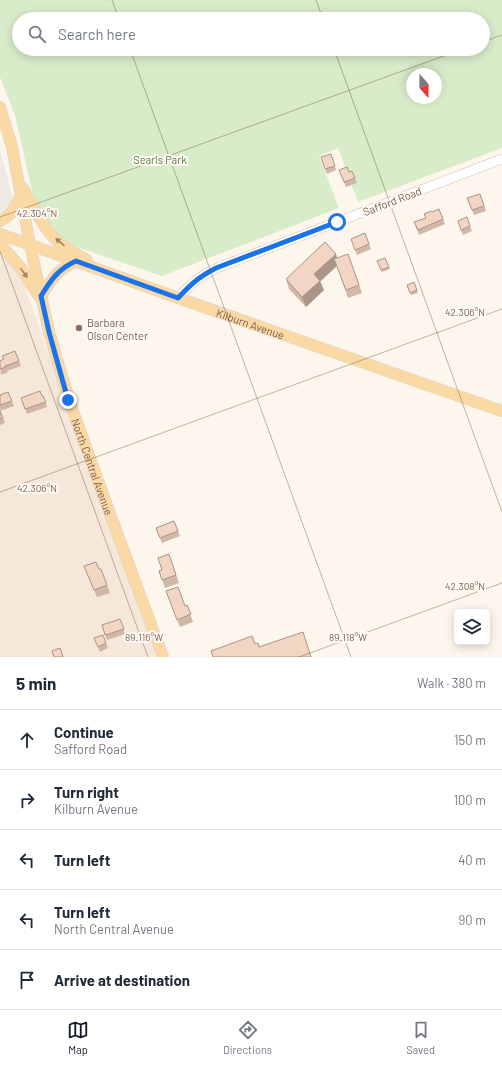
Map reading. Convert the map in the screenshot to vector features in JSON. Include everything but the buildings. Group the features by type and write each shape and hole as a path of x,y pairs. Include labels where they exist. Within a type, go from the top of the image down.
{"main road":[{"name":"North Central Avenue","path":"0,107 12,147 30,245 49,332 68,400 163,657"},
{"path":"18,177 40,218 56,239 64,246 104,271"},
{"path":"0,221 8,217 14,210 21,195"},
{"name":"Kilburn Avenue","path":"0,234 502,411"},
{"path":"0,244 21,268 42,301"},
{"path":"42,301 51,280 61,269 76,261"}],"street":[{"name":"Safford Road","path":"178,298 190,284 216,268 502,159"}],"shaded area":[{"path":"0,150 13,199 8,211 0,215"},
{"path":"0,253 22,269 28,296 156,657 0,657"}],"green space":[{"name":"Searls Park","path":"0,0 502,0 502,148 358,202 338,148 319,156 339,208 162,276 65,243 47,227 34,200 15,115 0,77"}],"place":[{"name":"Barbara Olson Center","path":"79,328"}],"route":[{"path":"68,400 49,332 41,296 51,280 68,264 76,261 178,298 190,284 216,268 337,222"}]}
